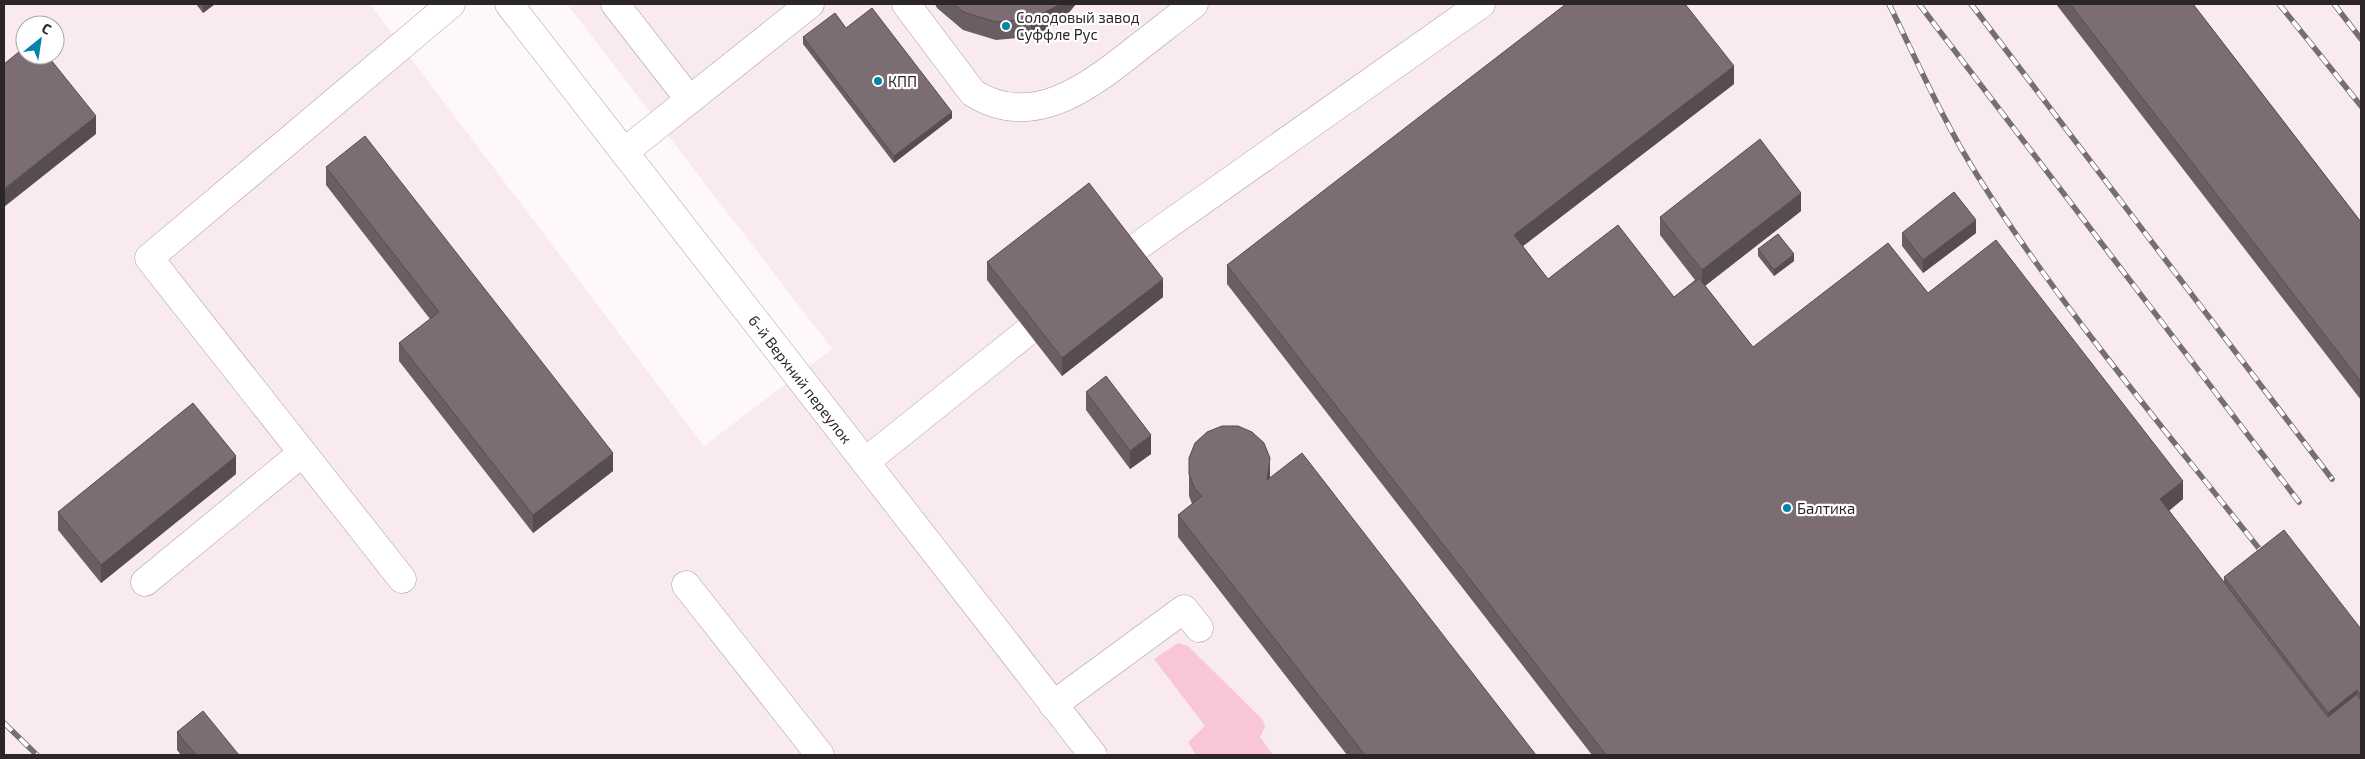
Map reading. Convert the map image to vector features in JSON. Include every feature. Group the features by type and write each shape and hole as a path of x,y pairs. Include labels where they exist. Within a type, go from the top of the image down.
{"street":[{"path":"402,579 149,258 451,4"},
{"name":"6-й Верхний переулок","path":"509,4 1093,755"},
{"path":"615,4 689,99"},
{"path":"624,152 810,4"},
{"path":"906,4 973,92 987,101 1011,106 1039,106 1068,96 1097,80 1194,4"},
{"path":"1128,253 1481,4"},
{"path":"865,462 1027,332"},
{"path":"145,582 302,453"},
{"path":"686,586 820,755"},
{"path":"1053,704 1116,673 1184,609 1199,628"}],"shaded area":[{"path":"4,4 370,4 704,446 832,349 567,4 2361,4 2361,755 4,755"},
{"path":"1178,643 1188,646 1263,720 1265,727 1260,737 1273,755 1196,755 1188,742 1205,726 1154,659"}],"building":[{"path":"954,4 1061,4 1031,19 996,22 963,12"},
{"name":"Балтика","path":"1566,4 1685,4 1734,66 1514,235 1548,279 1618,225 1674,297 1699,278 1753,347 1888,243 1928,293 1996,240 2183,481 2160,499 2328,717 2357,694 2361,700 2361,755 1606,755 1227,265"},
{"path":"2070,4 2193,4 2361,222 2361,382"},
{"name":"КПП","path":"872,8 952,112 894,156 803,37 835,13 846,28"},
{"path":"15,55 15,65 55,65 96,116 4,189 4,64"},
{"path":"365,136 613,453 533,515 399,343 439,312 326,167"},
{"path":"1760,139 1801,193 1702,270 1660,217"},
{"path":"1089,183 1163,279 1062,358 987,262"},
{"path":"1954,192 1976,220 1923,260 1902,233"},
{"path":"1778,234 1794,254 1774,270 1758,249"},
{"path":"1106,376 1151,435 1130,451 1086,392"},
{"path":"193,403 236,456 101,565 58,512"},
{"path":"1222,426 1238,426 1252,432 1264,443 1270,458 1267,480 1302,453 1536,755 1365,755 1178,515 1202,496 1195,489 1189,474 1189,458 1195,443 1207,432"},
{"path":"2284,530 2361,629 2361,696 2357,690 2328,713 2224,577"},
{"path":"203,711 239,755 196,755 177,732"}],"railway":[{"path":"1889,4 1953,134 2010,225 2080,323 2268,560"},
{"path":"1919,4 2299,502"},
{"path":"1971,4 2332,479"},
{"path":"2279,4 2361,106"},
{"path":"2334,4 2361,39"},
{"path":"4,723 37,755"}],"place":[{"name":"Солодовый завод Суффле Рус","path":"1006,26"},
{"name":"КПП","path":"878,81"},
{"name":"Балтика","path":"1787,508"}]}
